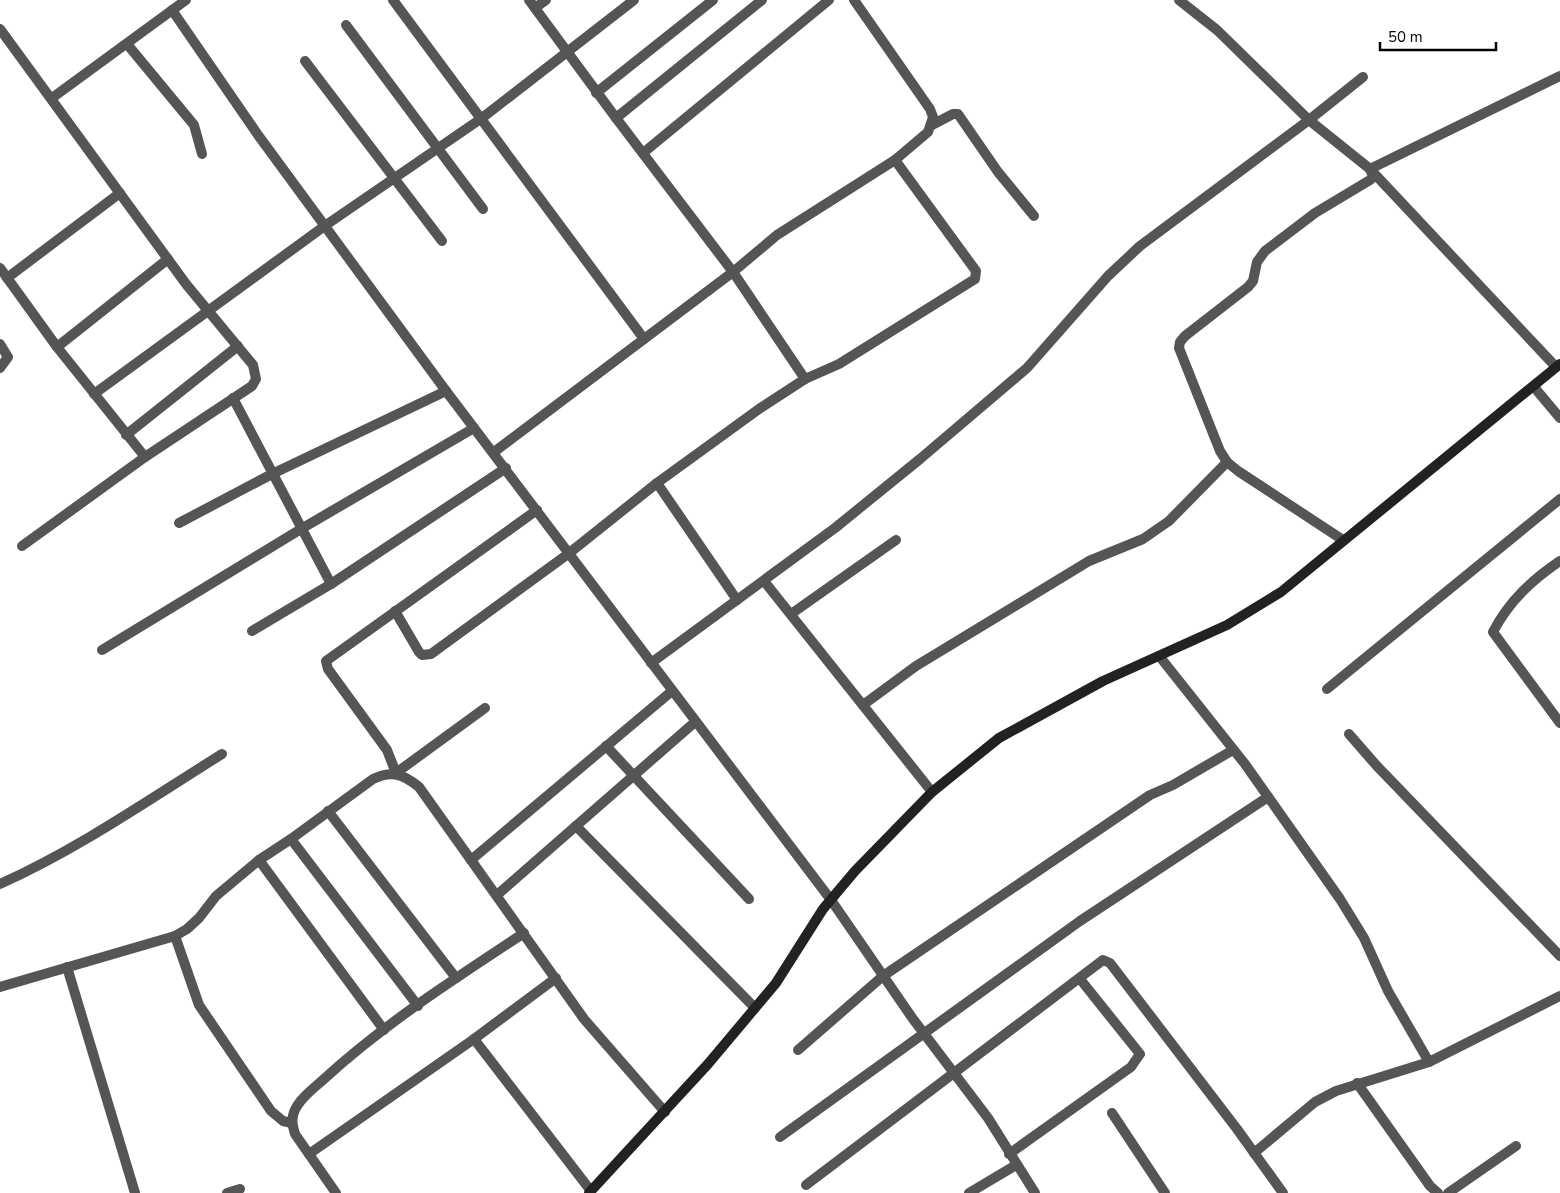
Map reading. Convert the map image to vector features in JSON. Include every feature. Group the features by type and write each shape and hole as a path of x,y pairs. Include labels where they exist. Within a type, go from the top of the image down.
{"street":[{"path":"52,98 186,0"},
{"path":"393,0 644,339"},
{"path":"546,0 532,4 569,52 596,93 733,272 805,379"},
{"path":"94,394 326,225 482,118 634,0"},
{"path":"596,93 712,0"},
{"path":"616,118 762,0"},
{"path":"643,153 829,0"},
{"path":"494,452 733,272 778,235 895,160 928,132 934,117 930,109 855,0"},
{"path":"474,1039 590,1192 665,1112 776,983 831,900 855,871 932,792 999,738 1103,681 1228,625 1281,592 1534,387 1558,365 1370,169 1309,120 1217,30 1179,0"},
{"path":"172,10 258,135 326,225 446,391 831,900 883,976 988,1118 1016,1166 1035,1193"},
{"path":"346,25 483,209"},
{"path":"0,29 168,259 253,365 256,378 252,386 145,457 22,546"},
{"path":"127,44 194,125 202,154"},
{"path":"305,61 396,178 442,241"},
{"path":"1370,169 1560,76"},
{"path":"651,663 858,510 1028,368 1108,276 1140,246 1309,120 1363,77"},
{"path":"932,126 953,114 958,114 998,172 1034,216"},
{"path":"395,611 419,652 427,656 568,554 657,483 759,409 805,379 839,364 972,281 977,275 895,160"},
{"path":"1343,540 1238,472 1227,462 1220,451 1180,355 1180,342 1248,287 1253,281 1260,256 1315,213 1370,180 1373,177 1370,169"},
{"path":"7,278 120,193"},
{"path":"57,347 168,259"},
{"path":"0,268 57,347 145,457"},
{"path":"0,344 8,358 0,368"},
{"path":"126,435 238,346"},
{"path":"1534,387 1560,418"},
{"path":"179,523 272,474 446,391"},
{"path":"233,398 331,584"},
{"path":"102,650 301,529 474,428"},
{"path":"863,705 916,666 1089,561 1143,538 1169,522 1227,462"},
{"path":"252,631 384,551 506,468"},
{"path":"657,483 737,600"},
{"path":"1327,689 1560,499"},
{"path":"396,773 386,750 326,665 328,657 536,510"},
{"path":"791,614 896,540"},
{"path":"1560,561 1518,594 1501,616 1493,632 1560,723"},
{"path":"764,581 932,792"},
{"path":"1160,657 1268,797 1364,938 1388,991 1429,1062"},
{"path":"471,860 672,690"},
{"path":"396,773 485,708"},
{"path":"497,895 695,722"},
{"path":"1349,734 1376,765 1560,956"},
{"path":"606,746 749,899"},
{"path":"798,1050 883,976 1150,795 1173,785 1233,750"},
{"path":"0,884 22,874 99,830 222,754"},
{"path":"0,987 175,936 187,929 199,918 216,896 259,860 373,779 385,773 396,773 408,777 419,787 607,1048 665,1112"},
{"path":"780,1137 1080,921 1268,797"},
{"path":"328,811 456,978"},
{"path":"576,826 755,1008"},
{"path":"291,839 418,1006"},
{"path":"259,860 384,1030"},
{"path":"336,1193 295,1134 292,1123 294,1113 309,1093 339,1065 456,978 524,933"},
{"path":"175,936 192,990 208,1019 271,1111 283,1121 292,1123"},
{"path":"806,1185 956,1074 1103,960 1110,964 1283,1193"},
{"path":"67,967 135,1193"},
{"path":"309,1154 474,1039 556,978"},
{"path":"1010,1154 1131,1067 1140,1054 1080,978"},
{"path":"1254,1153 1315,1102 1357,1083 1429,1062 1560,996"},
{"path":"1357,1083 1430,1186 1438,1193"},
{"path":"1112,1113 1165,1193"},
{"path":"1448,1193 1516,1146"},
{"path":"970,1193 1016,1166"},
{"path":"227,1193 240,1189"}]}
